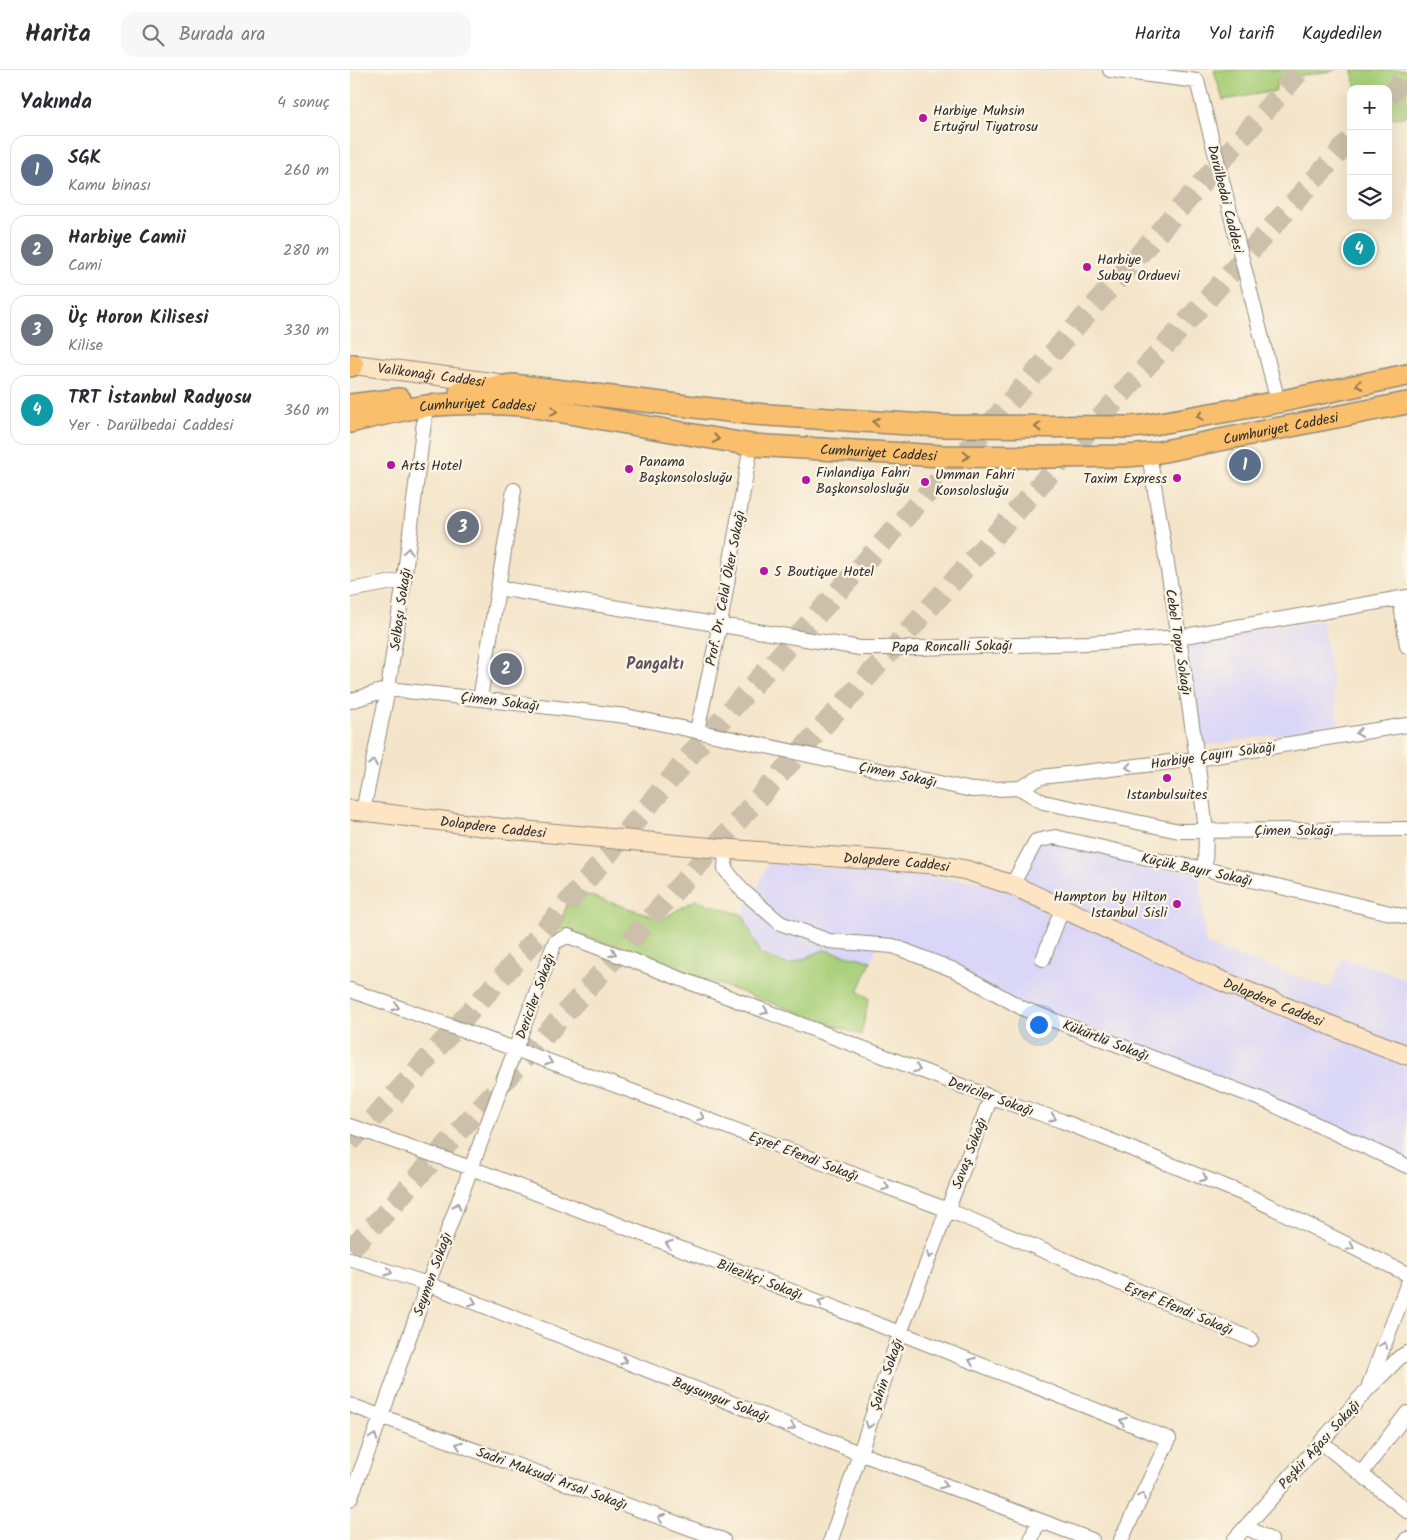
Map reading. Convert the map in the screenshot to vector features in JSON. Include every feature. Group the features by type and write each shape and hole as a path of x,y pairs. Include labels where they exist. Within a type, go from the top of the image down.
{"main road":[{"name":"Valikonağı Caddesi","path":"351,365 513,385"},
{"name":"Cumhuriyet Caddesi","path":"350,405 513,385 753,414 940,426 1143,426 1278,402 1407,375"},
{"path":"1278,402 1282,427"},
{"name":"Cumhuriyet Caddesi","path":"350,422 426,406 477,403 523,406 751,445 941,456 1126,456 1149,454 1407,403"},
{"name":"Dolapdere Caddesi","path":"357,811 506,829 726,849 933,864 966,870 1012,885 1212,977 1407,1055"}],"street":[{"name":"Darülbedai Caddesi","path":"1110,70 1197,81 1278,402"},
{"name":"Selbaşı Sokağı","path":"357,811 388,689 426,406"},
{"name":"Prof. Dr. Celal Öker Sokağı","path":"697,730 720,624 751,445"},
{"name":"Cebel Topu Sokağı","path":"1149,454 1197,759 1206,830 1206,869"},
{"path":"480,699 514,490"},
{"path":"350,590 404,580"},
{"name":"Papa Roncalli Sokağı","path":"498,588 860,648 1079,643 1179,637 1404,598"},
{"path":"1404,598 1407,646"},
{"path":"350,701 388,689"},
{"name":"Çimen Sokağı","path":"388,689 626,716 972,790 1020,788 1043,802 1179,831 1407,829"},
{"name":"Harbiye Çayırı Sokağı","path":"1020,788 1041,777 1197,759 1407,725"},
{"name":"Küçük Bayır Sokağı","path":"1012,885 1036,841 1055,837 1145,858 1206,869 1407,917"},
{"name":"Kükürtlü Sokağı","path":"726,849 725,869 742,890 780,923 829,941 893,946 954,970 1024,1009 1262,1100 1407,1166"},
{"path":"1043,959 1062,909"},
{"name":"Dericiler Sokağı","path":"515,1049 561,939 990,1097 1062,1121 1249,1196 1407,1274"},
{"name":"Eşref Efendi Sokağı","path":"350,990 646,1097 948,1210 1252,1338"},
{"name":"Seymen Sokağı","path":"350,1499 515,1049"},
{"name":"Savaş Sokağı","path":"948,1210 990,1097"},
{"name":"Bilezikçi Sokağı","path":"350,1126 471,1168 1169,1439 1121,1540"},
{"name":"Şahin Sokağı","path":"831,1540 900,1333 948,1210"},
{"name":"Baysungur Sokağı","path":"350,1259 428,1284 859,1453 1092,1540"},
{"path":"1367,1390 1407,1285"},
{"name":"Peşkir Ağası Sokağı","path":"1234,1540 1367,1390 1400,1357 1407,1353"},
{"name":"Sadri Maksudi Arsal Sokağı","path":"350,1405 723,1540"},
{"path":"1361,1474 1407,1413"},
{"path":"1321,1442 1407,1511"},
{"path":"1031,1540 1038,1521"},
{"path":"1246,1527 1271,1540"}],"shaded area":[{"path":"1322,620 1339,725 1202,746 1187,641"},
{"path":"1056,837 1200,875 1206,945 1331,988 1343,958 1407,979 1407,1166 1028,1009 898,949 877,945 871,961 824,950 790,965 760,954 743,915 769,863 1013,884 1035,844"}],"green space":[{"path":"1214,70 1336,70 1278,80 1275,91 1223,100"},
{"path":"1353,70 1407,70 1407,116 1392,118 1392,85 1355,85"},
{"path":"572,890 662,919 695,900 743,915 760,954 789,965 824,950 871,961 858,992 869,998 861,1035 559,927"}],"tunnel":[{"path":"350,1142 556,917 697,747 1001,412 1301,70"},
{"path":"1392,92 1407,74"},
{"path":"350,1249 380,1219 1347,143"}],"place":[{"name":"Harbiye Muhsin Ertuğrul Tiyatrosu","path":"923,118"},
{"name":"TRT İstanbul Radyosu","path":"1359,249"},
{"name":"Harbiye Subay Orduevi","path":"1087,267"},
{"name":"Arts Hotel","path":"391,465"},
{"name":"SGK","path":"1245,465"},
{"name":"Panama Başkonsolosluğu","path":"629,469"},
{"name":"Taxim Express","path":"1177,478"},
{"name":"Finlandiya Fahri Başkonsolosluğu","path":"806,480"},
{"name":"Umman Fahri Konsolosluğu","path":"925,482"},
{"name":"Üç Horon Kilisesi","path":"463,527"},
{"name":"5 Boutique Hotel","path":"764,571"},
{"name":"Harbiye Camii","path":"506,669"},
{"name":"Istanbulsuites","path":"1167,778"},
{"name":"Hampton by Hilton Istanbul Sisli","path":"1177,904"}],"district":[{"name":"Pangaltı","path":"655,663"}]}
